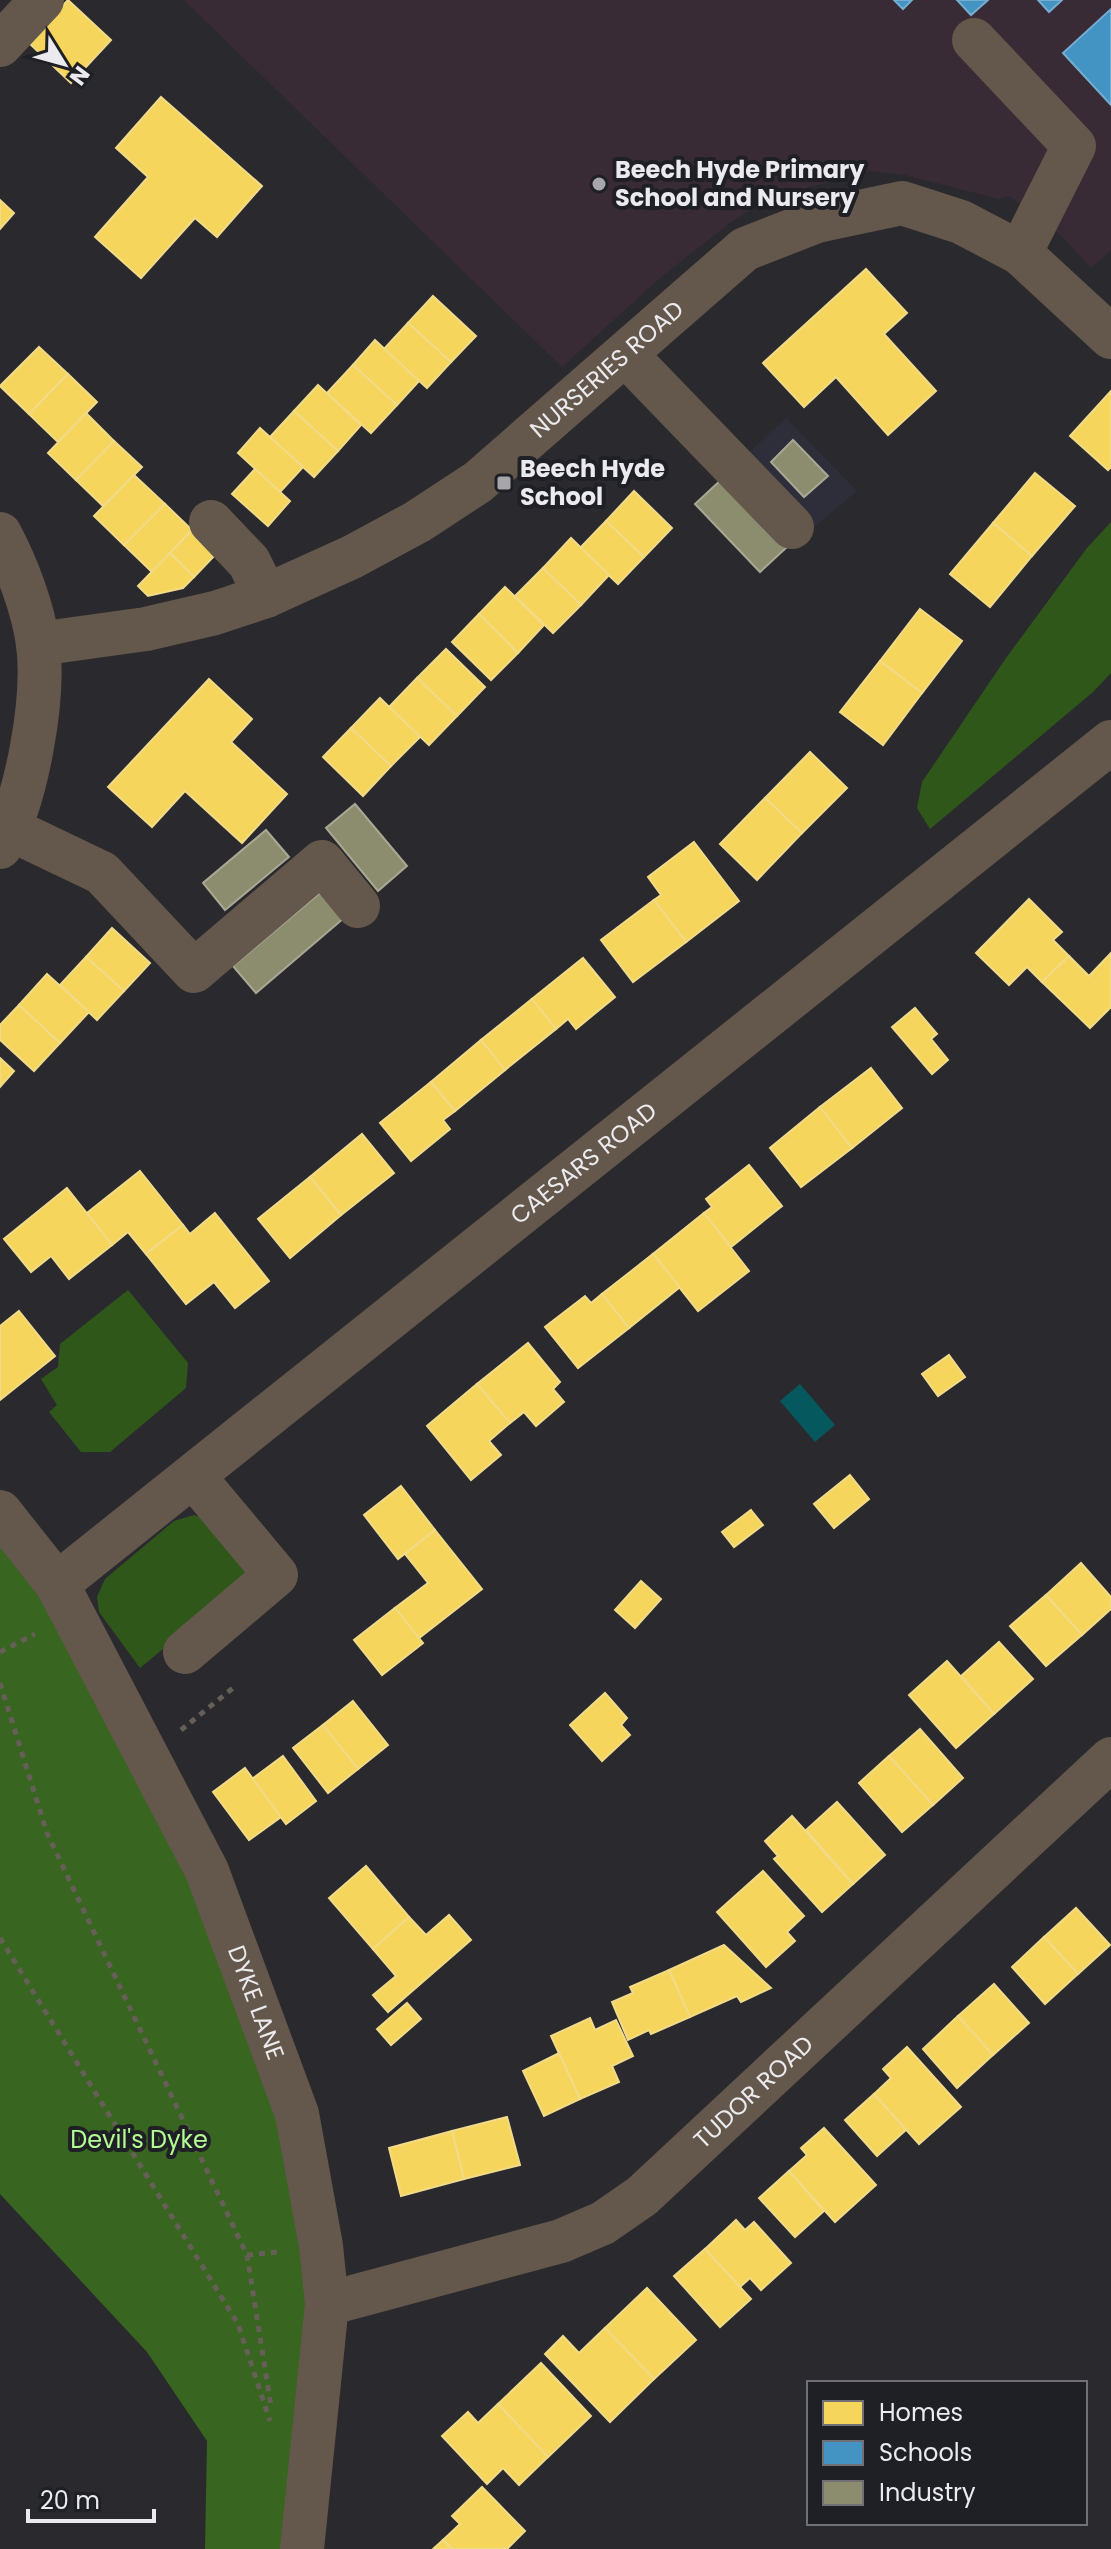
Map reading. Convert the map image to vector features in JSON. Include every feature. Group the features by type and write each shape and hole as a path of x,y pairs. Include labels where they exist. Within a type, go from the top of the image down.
{"street":[{"path":"6,39 42,0"},
{"path":"974,40 1074,146 1020,253"},
{"name":"NURSERIES ROAD","path":"38,644 146,629 215,613 266,596 352,557 417,522 478,482 745,249 817,221 902,203 961,222 1020,253 1111,337"},
{"path":"625,354 792,527"},
{"path":"211,522 249,562 266,596"},
{"path":"0,534 18,570 38,644 37,706 31,758 5,838 102,873 194,971 322,862 358,906"},
{"name":"CAESARS ROAD","path":"57,1584 1111,742"},
{"path":"185,1652 276,1575 194,1477"},
{"name":"DYKE LANE","path":"0,1512 57,1584 207,1871 297,2114 321,2246 327,2304 302,2549"},
{"name":"TUDOR ROAD","path":"327,2304 561,2241 603,2223 642,2196 1111,1759"}],"path":[{"path":"0,1683 47,1833 247,2255 275,2435 238,2324 0,1938"},
{"path":"147,1757 233,1688"}],"shaded area":[{"name":"Beech Hyde Primary School and Nursery","path":"184,0 1111,0 1111,250 1091,268 1063,237 1010,196 999,199 905,175 870,171 791,192 764,202 731,222 661,277 562,367"},
{"path":"786,418 857,491 760,572 695,504"}],"green space":[{"path":"1111,522 1111,673 1093,692 930,829 917,808 922,782 1006,658 1087,548"},
{"path":"128,1290 188,1363 186,1388 110,1452 81,1452 49,1412 57,1405 41,1379 58,1367 60,1344"},
{"path":"194,1515 215,1523 247,1575 242,1584 140,1668 99,1612 97,1597 105,1579 174,1521"},
{"name":"Devil's Dyke","path":"0,1531 47,1601 200,1903 283,2129 318,2341 291,2549 205,2549 207,2441 147,2352 0,2194"}],"water":[{"path":"800,1384 835,1425 815,1442 780,1401"}],"building: Homes":[{"path":"68,0 111,40 71,83 28,42"},
{"path":"161,97 262,186 217,237 195,218 141,278 95,237 148,177 116,148"},
{"path":"0,200 14,213 0,229"},
{"path":"866,269 907,313 884,334 936,391 888,435 836,377 804,407 763,363"},
{"path":"433,296 476,336 451,362 408,323"},
{"path":"408,323 451,362 427,388 384,349"},
{"path":"375,340 419,381 397,405 353,365"},
{"path":"39,347 68,374 29,414 0,386"},
{"path":"353,365 397,405 371,433 327,393"},
{"path":"68,374 97,402 58,442 29,414"},
{"path":"318,385 361,425 338,451 294,411"},
{"path":"1111,391 1111,467 1108,470 1070,436"},
{"path":"294,411 338,451 314,477 270,437"},
{"path":"86,413 114,441 76,480 48,453"},
{"path":"260,428 303,467 280,492 238,453"},
{"path":"114,441 142,467 103,506 76,480"},
{"path":"255,469 290,501 268,526 232,494"},
{"path":"1035,473 1075,506 1032,556 993,523"},
{"path":"134,475 165,504 124,545 94,516"},
{"path":"634,491 672,528 644,557 606,521"},
{"path":"165,504 192,530 152,572 124,545"},
{"path":"606,521 644,557 618,584 580,548"},
{"path":"993,523 1032,556 990,607 950,574"},
{"path":"192,530 216,554 194,577 170,553"},
{"path":"571,538 609,575 581,605 543,568"},
{"path":"170,553 194,577 183,588 148,596 138,586"},
{"path":"543,568 581,605 553,633 515,596"},
{"path":"505,587 544,625 518,653 479,614"},
{"path":"920,609 962,641 922,693 880,661"},
{"path":"479,614 518,653 491,680 452,642"},
{"path":"446,649 485,687 457,716 417,678"},
{"path":"880,661 922,693 883,745 840,712"},
{"path":"417,678 457,716 429,745 389,707"},
{"path":"209,679 252,719 231,742 287,794 242,843 185,791 152,827 108,787"},
{"path":"380,698 420,737 391,766 351,728"},
{"path":"351,728 391,766 363,796 323,757"},
{"path":"810,752 847,788 802,833 765,798"},
{"path":"765,798 802,833 757,880 720,844"},
{"path":"694,842 739,901 686,942 654,900 661,895 648,877"},
{"path":"1029,899 1062,932 1053,940 1069,956 1042,982 1027,967 1009,985 976,953"},
{"path":"654,900 686,942 633,982 601,940"},
{"path":"112,928 150,963 124,991 86,957"},
{"path":"1111,953 1111,1007 1090,1028 1042,982 1069,956 1089,976"},
{"path":"86,957 124,991 97,1020 60,985"},
{"path":"583,958 615,997 576,1029 568,1019 556,1029 532,999"},
{"path":"47,974 89,1012 60,1043 19,1005"},
{"path":"532,999 556,1029 505,1070 481,1040"},
{"path":"19,1005 60,1043 34,1071 0,1040 0,1025"},
{"path":"915,1008 937,1034 931,1039 948,1060 932,1074 892,1027"},
{"path":"481,1040 505,1070 455,1111 431,1082"},
{"path":"0,1058 14,1071 0,1087"},
{"path":"871,1068 902,1108 852,1148 820,1107"},
{"path":"431,1082 455,1111 443,1120 450,1129 411,1161 380,1123"},
{"path":"820,1107 852,1148 801,1187 770,1148"},
{"path":"362,1134 394,1173 341,1215 310,1177"},
{"path":"749,1165 782,1206 731,1247 704,1213 712,1207 706,1199"},
{"path":"140,1171 183,1225 146,1254 128,1232 112,1245 87,1213"},
{"path":"310,1177 341,1215 290,1258 258,1219"},
{"path":"67,1188 112,1245 69,1279 51,1256 31,1272 4,1239"},
{"path":"215,1213 269,1281 235,1308 214,1282 186,1304 146,1254 183,1225 190,1234"},
{"path":"704,1213 749,1271 698,1311 653,1254"},
{"path":"653,1254 680,1287 629,1328 602,1294"},
{"path":"602,1294 629,1328 578,1368 545,1327 585,1296 591,1303"},
{"path":"19,1311 55,1356 0,1400 0,1326"},
{"path":"528,1343 560,1382 553,1389 564,1402 536,1426 524,1412 510,1423 477,1384"},
{"path":"949,1355 965,1377 938,1396 922,1374"},
{"path":"477,1384 510,1423 489,1441 501,1455 471,1480 427,1426"},
{"path":"850,1475 869,1499 834,1528 814,1504"},
{"path":"401,1486 435,1530 398,1559 364,1515"},
{"path":"751,1510 763,1525 734,1547 722,1532"},
{"path":"435,1530 482,1589 419,1638 395,1608 428,1583 405,1554"},
{"path":"1081,1563 1111,1597 1111,1609 1082,1635 1046,1595"},
{"path":"641,1581 661,1599 635,1628 615,1610"},
{"path":"1046,1595 1082,1635 1046,1666 1010,1626"},
{"path":"395,1608 423,1643 382,1675 354,1640"},
{"path":"999,1642 1033,1679 994,1714 961,1676"},
{"path":"947,1661 994,1714 956,1748 909,1695"},
{"path":"605,1693 627,1718 621,1725 630,1735 602,1761 570,1725"},
{"path":"353,1701 388,1745 358,1769 323,1725"},
{"path":"323,1725 358,1769 328,1793 293,1748"},
{"path":"920,1729 963,1778 933,1805 889,1756"},
{"path":"283,1756 316,1801 286,1824 252,1779"},
{"path":"889,1756 933,1805 902,1832 859,1783"},
{"path":"245,1768 281,1817 249,1840 213,1792"},
{"path":"837,1802 885,1855 853,1884 806,1830"},
{"path":"792,1816 853,1884 822,1912 774,1859 778,1856 765,1841"},
{"path":"366,1866 409,1917 373,1949 329,1898"},
{"path":"763,1871 804,1916 787,1932 795,1941 766,1967 717,1912"},
{"path":"1076,1908 1110,1945 1078,1974 1044,1937"},
{"path":"449,1915 471,1940 388,2012 373,1995 396,1976 373,1949 409,1917 426,1935"},
{"path":"1044,1937 1078,1974 1045,2004 1012,1967"},
{"path":"724,1945 771,1988 741,2002 737,1996 690,2017 669,1970"},
{"path":"669,1970 690,2017 628,2040 612,2002 633,1993 630,1987"},
{"path":"994,1984 1029,2023 993,2055 958,2016"},
{"path":"407,2003 421,2019 391,2045 377,2029"},
{"path":"958,2016 993,2055 957,2088 923,2049"},
{"path":"590,2018 595,2030 616,2020 633,2056 612,2066 619,2082 580,2099 551,2036"},
{"path":"907,2047 961,2107 919,2144 874,2094 891,2078 883,2069"},
{"path":"559,2053 580,2099 544,2116 523,2071"},
{"path":"874,2094 906,2130 877,2156 845,2120"},
{"path":"507,2117 520,2165 464,2179 452,2131"},
{"path":"824,2128 876,2185 835,2222 789,2171 807,2155 801,2148"},
{"path":"452,2131 464,2179 401,2196 389,2148"},
{"path":"789,2171 824,2211 795,2237 759,2198"},
{"path":"736,2220 745,2230 754,2222 791,2263 761,2290 750,2278 740,2287 705,2249"},
{"path":"705,2249 751,2299 720,2327 674,2276"},
{"path":"647,2288 696,2340 654,2379 605,2328"},
{"path":"605,2328 654,2379 610,2422 545,2354 563,2336 579,2353"},
{"path":"541,2363 591,2416 548,2457 498,2404"},
{"path":"498,2404 548,2457 519,2485 503,2468 487,2484 442,2436 468,2412 478,2423"},
{"path":"482,2487 525,2531 507,2549 452,2549 443,2540 460,2524 452,2516"},
{"path":"443,2540 452,2549 433,2549"}],"building: Schools":[{"path":"894,0 912,0 903,9"},
{"path":"957,0 988,0 971,15"},
{"path":"1038,0 1062,0 1049,12"},
{"path":"1111,9 1111,105 1063,53"}],"building: Industry":[{"path":"793,440 828,476 804,497 771,462"},
{"path":"722,479 787,547 760,572 695,504"},
{"path":"355,804 407,866 378,891 326,828"},
{"path":"266,830 289,857 225,910 203,883"},
{"path":"321,892 344,918 256,993 233,966"}],"place":[{"name":"Beech Hyde Primary School and Nursery","path":"599,184"},
{"name":"Beech Hyde School","path":"504,483"}]}
